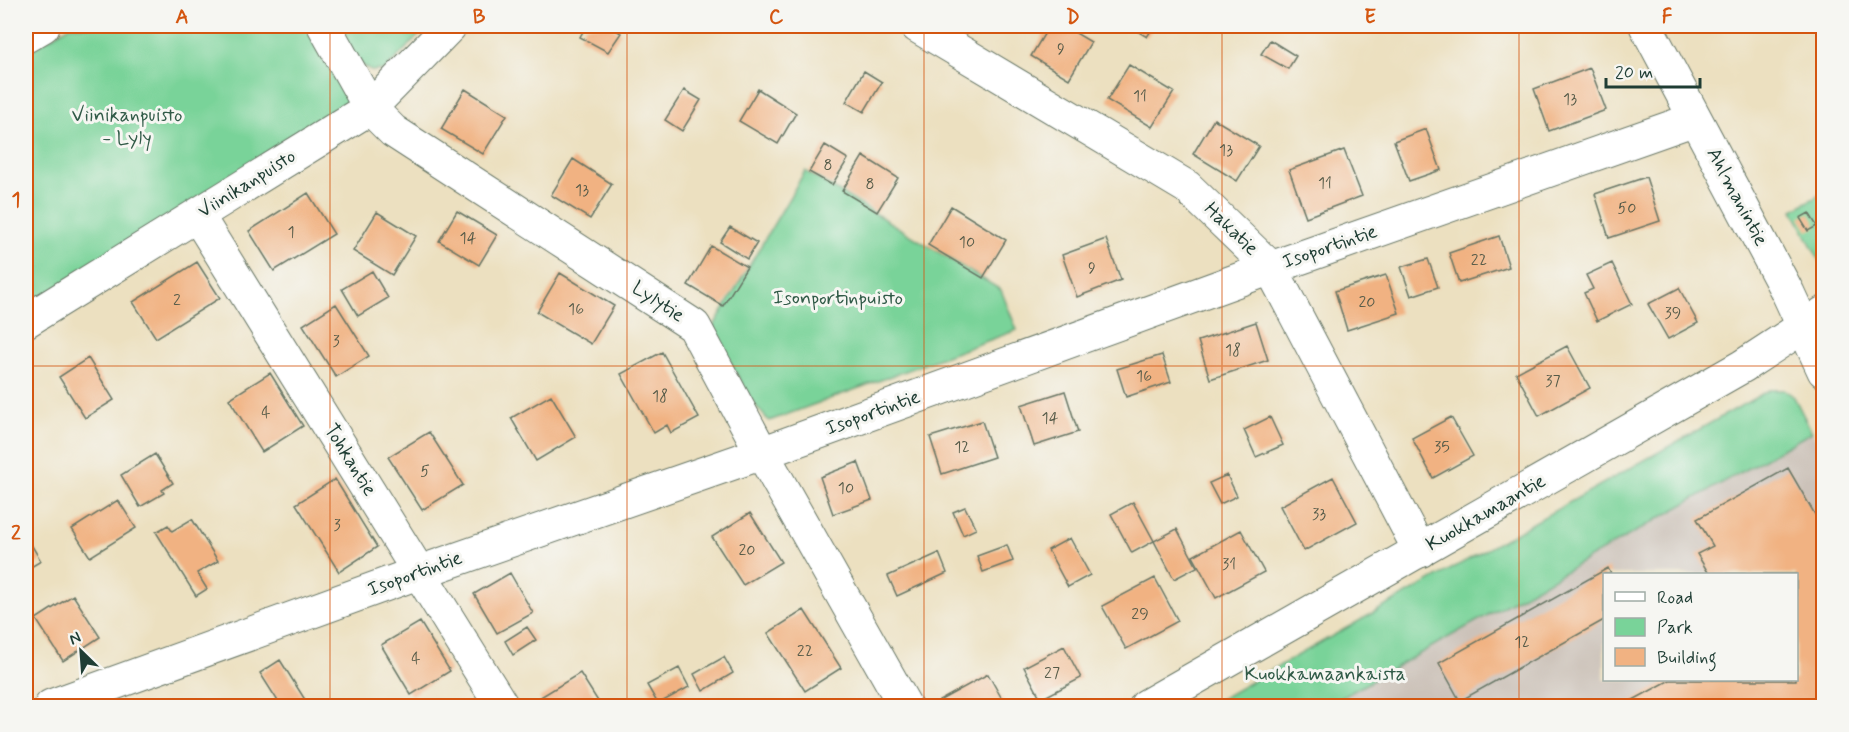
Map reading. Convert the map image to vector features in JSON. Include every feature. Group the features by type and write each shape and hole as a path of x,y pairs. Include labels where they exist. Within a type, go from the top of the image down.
{"street":[{"path":"26,36 43,26"},
{"name":"Lylytie","path":"324,26 370,108 393,131 694,326 762,453 905,706"},
{"name":"Viinikanpuisto","path":"26,321 370,108 450,26"},
{"name":"Hakatie","path":"917,26 1187,187 1271,268 1420,550"},
{"name":"Ahlmanintie","path":"1646,26 1788,292 1813,320 1824,371"},
{"name":"Isoportintie","path":"51,706 420,572 762,453 1271,268 1695,119"},
{"name":"Tohkantie","path":"197,215 502,706"},
{"name":"Kuokkamaantie","path":"1146,706 1743,366 1813,320"}],"shaded area":[{"path":"1812,432 1824,453 1823,706 1327,706"}],"green space":[{"name":"Viinikanpuisto - Lyly","path":"70,26 308,26 353,99 26,307 26,53"},
{"path":"335,26 428,26 385,70 371,71 355,60"},
{"name":"Isonportinpuisto","path":"805,171 1001,290 1017,330 769,421 751,400 712,329"},
{"path":"1823,193 1823,268 1793,210"},
{"name":"Kuokkamaankaista","path":"1769,390 1785,390 1794,397 1812,432 1327,706 1208,706"}],"building":[{"path":"586,26 609,26 621,33 608,52 580,37"},
{"path":"1049,26 1064,26 1091,42 1069,79 1031,56"},
{"path":"1133,26 1154,26 1147,37 1132,28"},
{"path":"1270,40 1296,56 1288,69 1261,54"},
{"path":"1129,65 1174,92 1152,127 1107,100"},
{"path":"1590,68 1606,110 1549,131 1534,89"},
{"path":"864,71 882,82 864,112 846,102"},
{"path":"465,89 507,115 483,154 441,129"},
{"path":"758,89 796,113 778,144 739,121"},
{"path":"684,90 701,100 682,131 665,120"},
{"path":"1214,119 1259,146 1237,181 1193,154"},
{"path":"1426,129 1441,170 1409,181 1394,141"},
{"path":"825,145 848,159 832,185 809,172"},
{"path":"1344,150 1362,196 1306,217 1289,170"},
{"path":"863,156 898,178 877,212 842,191"},
{"path":"573,159 612,184 590,219 551,195"},
{"path":"1646,177 1660,221 1609,238 1595,194"},
{"path":"308,193 334,234 274,271 249,231"},
{"path":"951,206 1006,240 983,278 928,245"},
{"path":"457,211 497,235 479,265 439,241"},
{"path":"377,212 416,236 392,275 353,251"},
{"path":"1809,213 1817,226 1808,231 1800,218"},
{"path":"730,227 757,243 747,259 720,242"},
{"path":"1499,236 1509,267 1459,283 1449,253"},
{"path":"1106,239 1121,280 1077,297 1062,255"},
{"path":"711,246 747,267 723,306 688,285"},
{"path":"1428,259 1438,287 1411,296 1401,267"},
{"path":"197,262 220,298 156,338 133,302"},
{"path":"1612,263 1632,304 1597,321 1584,293 1593,289 1586,275"},
{"path":"372,271 388,298 358,316 342,289"},
{"path":"560,273 614,306 591,344 537,312"},
{"path":"1386,275 1399,313 1347,330 1335,291"},
{"path":"1679,288 1698,323 1668,339 1648,304"},
{"path":"336,304 369,356 336,377 303,325"},
{"path":"1256,322 1268,360 1210,379 1198,341"},
{"path":"1567,346 1590,388 1539,416 1516,373"},
{"path":"662,352 699,418 671,433 667,425 654,433 621,374"},
{"path":"1162,355 1171,382 1126,397 1117,369"},
{"path":"88,358 114,400 85,418 59,377"},
{"path":"270,373 303,426 262,452 229,399"},
{"path":"1065,391 1078,432 1034,446 1021,405"},
{"path":"551,395 576,437 536,461 511,418"},
{"path":"1270,417 1283,445 1256,457 1244,430"},
{"path":"1451,417 1473,456 1433,478 1412,438"},
{"path":"982,421 994,457 942,474 930,437"},
{"path":"429,432 463,485 422,510 388,457"},
{"path":"155,454 173,483 162,490 164,493 140,507 121,475"},
{"path":"858,462 872,500 833,514 820,477"},
{"path":"1788,468 1824,530 1824,706 1622,706 1668,681 1798,681 1798,573 1708,573 1697,554 1713,546 1697,519"},
{"path":"1227,475 1237,496 1220,504 1209,483"},
{"path":"1333,477 1357,522 1304,551 1280,506"},
{"path":"335,479 377,547 339,572 296,504"},
{"path":"118,500 136,528 90,557 72,529"},
{"path":"1133,502 1154,541 1132,553 1111,514"},
{"path":"965,507 976,529 963,535 953,512"},
{"path":"750,513 781,562 743,585 712,537"},
{"path":"192,519 218,561 197,573 207,589 196,596 156,532 168,525 172,531"},
{"path":"1177,529 1197,567 1174,579 1154,541"},
{"path":"1241,530 1264,572 1216,598 1193,556"},
{"path":"26,536 41,561 26,570"},
{"path":"1070,538 1090,575 1068,587 1048,550"},
{"path":"1007,545 1013,561 983,572 977,556"},
{"path":"939,553 947,573 897,596 888,576"},
{"path":"1608,568 1610,573 1603,573 1603,621 1460,701 1439,663"},
{"path":"510,573 533,613 497,633 474,594"},
{"path":"1155,578 1178,621 1126,649 1102,606"},
{"path":"73,595 100,637 63,661 36,619"},
{"path":"804,610 841,668 805,691 768,633"},
{"path":"420,622 450,671 411,695 381,645"},
{"path":"527,627 536,640 513,655 505,641"},
{"path":"1064,646 1081,678 1041,699 1024,667"},
{"path":"724,657 733,673 703,691 694,674"},
{"path":"280,660 309,706 281,706 260,673"},
{"path":"679,668 689,687 658,704 647,685"},
{"path":"580,673 601,706 545,706 539,698"},
{"path":"988,674 1006,706 942,706 939,701"}]}
